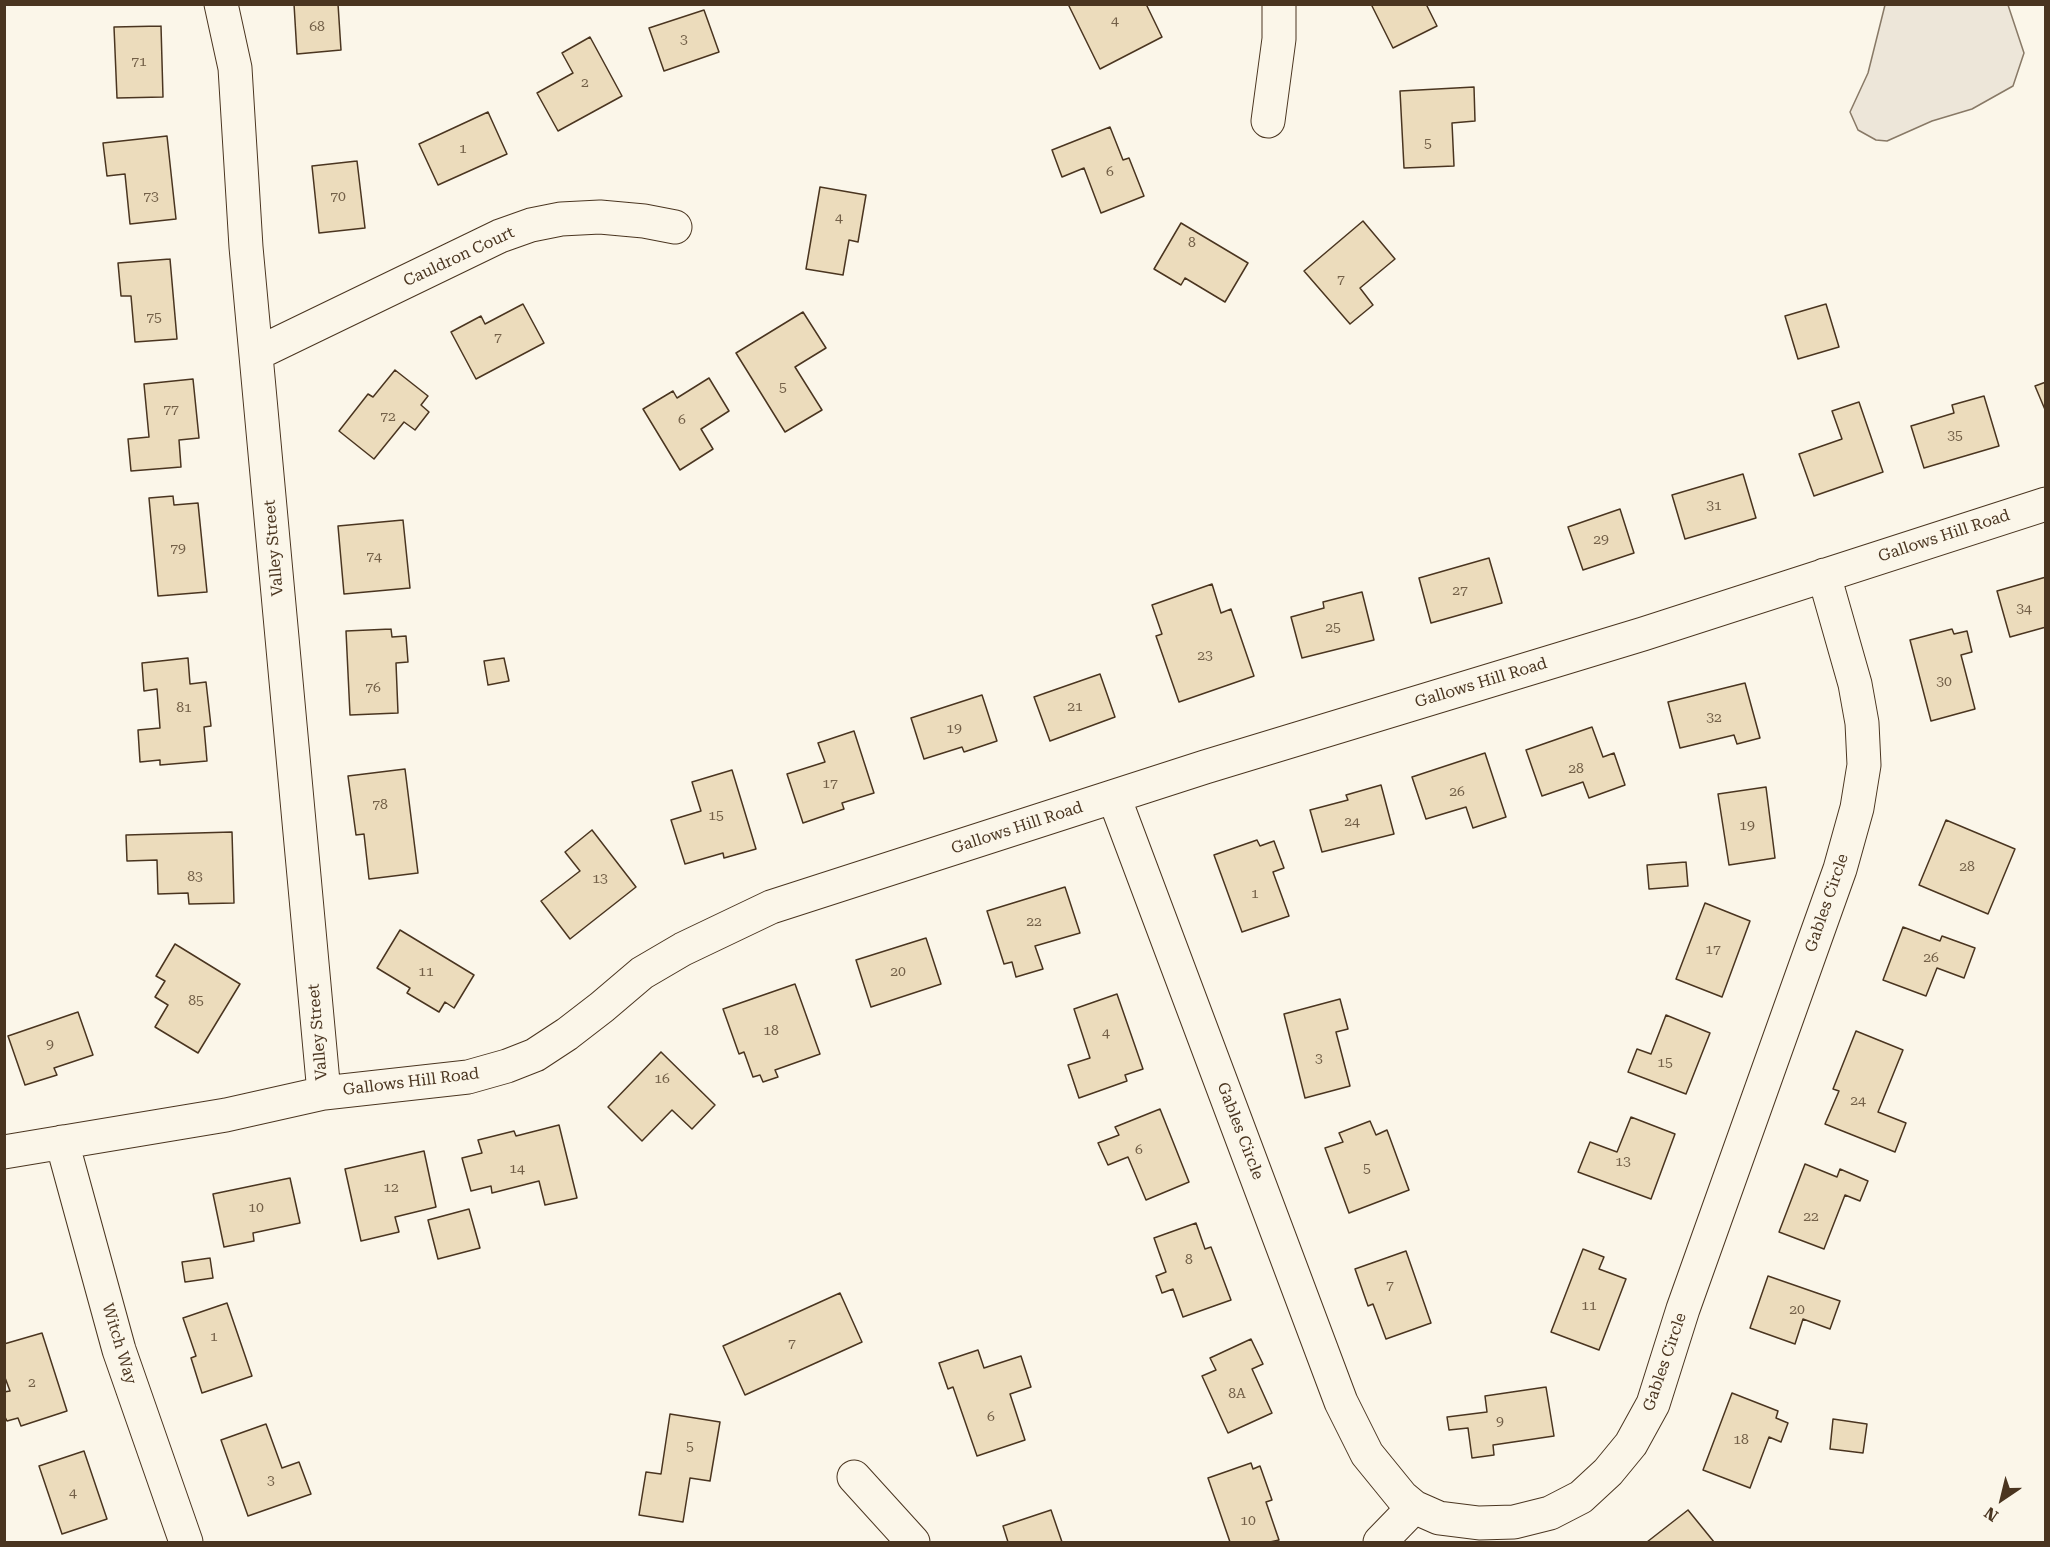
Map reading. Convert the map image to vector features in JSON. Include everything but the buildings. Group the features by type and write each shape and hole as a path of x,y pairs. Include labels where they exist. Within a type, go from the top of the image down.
{"street":[{"name":"Valley Street","path":"221,4 235,68 246,247 324,1093"},
{"path":"1268,121 1279,39 1279,4"},
{"name":"Cauldron Court","path":"256,354 500,236 531,225 561,219 600,217 644,221 675,227"},
{"name":"Gallows Hill Road","path":"4,1152 226,1114 324,1093 468,1077 507,1066 535,1055 567,1034 642,973 683,949 771,907 1227,760 1643,634 2046,504"},
{"name":"Gables Circle","path":"1114,797 1341,1402 1367,1454 1414,1507 1439,1518 1479,1524 1514,1522 1550,1513 1581,1497 1614,1466 1631,1444 1653,1404 1683,1310 1840,869 1857,808 1864,765 1862,723 1855,684 1824,575"},
{"name":"Witch Way","path":"62,1142 119,1350 186,1542"},
{"path":"854,1477 913,1542"},
{"path":"1380,1542 1414,1507"}],"shaded area":[{"path":"1885,5 2008,5 2024,53 2013,86 1972,109 1932,121 1887,141 1876,140 1858,130 1850,112 1868,73"}]}
